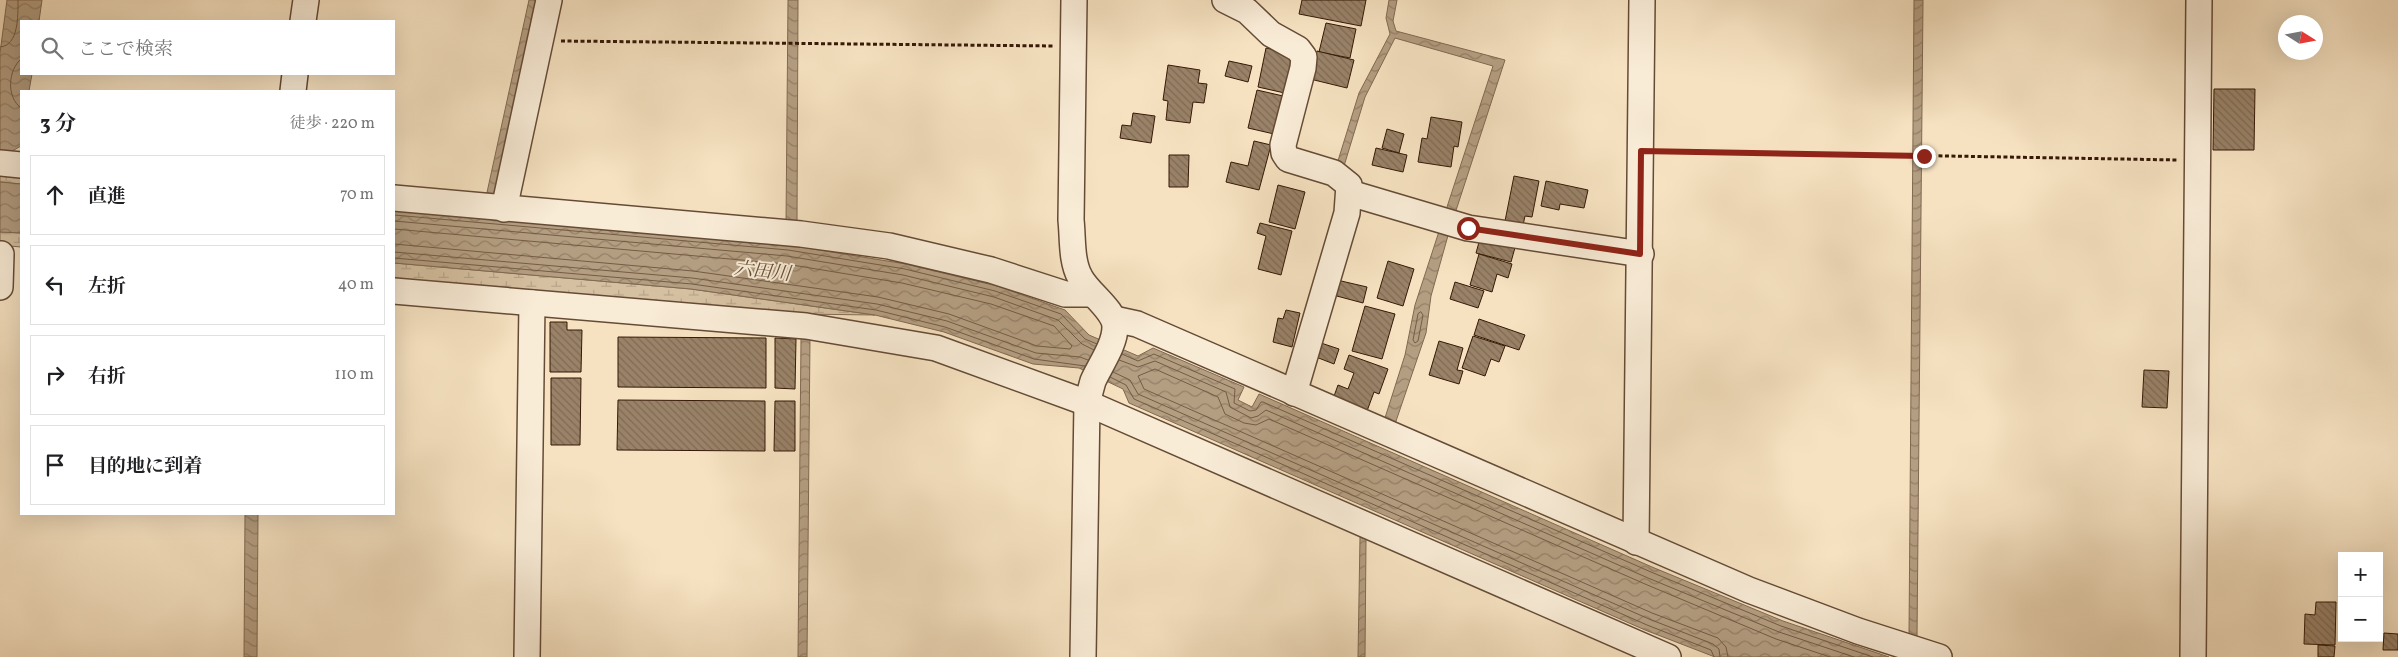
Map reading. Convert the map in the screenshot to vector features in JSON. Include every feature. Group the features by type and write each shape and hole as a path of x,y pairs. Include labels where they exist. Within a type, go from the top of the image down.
{"street":[{"path":"303,20 306,0"},
{"path":"504,209 549,0"},
{"path":"1074,0 1073,254 1079,276 1114,328"},
{"path":"1225,0 1247,10 1271,34 1298,49 1304,57 1303,68 1283,145 1284,153 1288,159 1334,173 1348,185 1350,193 1347,213 1294,393"},
{"path":"1636,542 1642,0"},
{"path":"2193,657 2199,0"},
{"path":"293,90 295,75"},
{"path":"0,163 20,165"},
{"path":"1350,193 1448,222 1640,254"},
{"path":"395,198 801,234 889,246 992,270 1065,294 1092,294"},
{"path":"0,287 7,255"},
{"path":"395,291 806,326 936,348 1090,393 1640,651 1668,657"},
{"path":"527,657 532,303"},
{"path":"1114,328 1137,324 1749,590 1858,631 1939,657"},
{"path":"1083,657 1090,393 1114,328"}],"path":[{"path":"540,41 1073,46"},
{"path":"1641,151 2198,160"}],"green space":[{"path":"0,174 20,176 20,184 0,182"},
{"path":"0,232 20,233 20,247 0,245"},
{"path":"395,263 691,289 875,315 799,314 395,279"}],"water":[{"path":"7,0 42,0 39,20 20,20 20,75 32,75 29,90 20,90 20,147 5,155 0,152 0,53"},
{"path":"529,0 537,0 494,198 486,197"},
{"path":"788,0 798,0 797,224 786,224"},
{"path":"1389,0 1397,0 1393,21 1396,31 1505,60 1449,232 1431,296 1426,333 1394,427 1384,421 1405,355 1415,305 1493,66 1395,38 1365,97 1344,166 1337,164 1359,93 1390,34 1386,18"},
{"path":"1914,0 1923,0 1917,638 1909,636"},
{"path":"0,182 20,184 20,233 0,232"},
{"name":"六田川","path":"395,210 788,245 906,264 997,286 1065,310 1089,335 1138,356 1153,348 1244,387 1238,400 1252,407 1259,394 1652,567 1783,621 1889,657 1715,657 1645,630 1129,403 1123,389 1079,368 1033,364 944,332 875,315 691,289 395,263"},
{"path":"801,338 810,338 807,657 798,657"},
{"path":"245,515 258,515 257,657 244,657"},
{"path":"1360,537 1366,539 1365,657 1358,657"}],"building":[{"path":"1302,0 1366,0 1361,26 1299,14"},
{"path":"1326,23 1356,29 1350,58 1319,52"},
{"path":"1266,48 1285,52 1283,56 1297,59 1289,94 1258,87"},
{"path":"1317,51 1354,60 1347,88 1310,79"},
{"path":"1229,61 1252,66 1248,82 1225,76"},
{"path":"1168,65 1200,70 1198,83 1207,84 1204,103 1193,102 1190,123 1166,120 1168,101 1163,100"},
{"path":"2214,89 2255,89 2254,150 2213,150"},
{"path":"1257,90 1283,96 1274,134 1248,128"},
{"path":"1133,113 1155,116 1151,143 1120,138 1122,125 1131,126"},
{"path":"1431,117 1462,122 1458,147 1454,146 1451,167 1418,162 1422,138 1427,139"},
{"path":"1387,129 1404,134 1399,153 1382,148"},
{"path":"1254,141 1271,145 1259,190 1226,182 1231,162 1248,166"},
{"path":"1376,148 1407,155 1403,172 1372,165"},
{"path":"1169,155 1189,155 1188,187 1169,187"},
{"path":"1514,176 1539,181 1532,217 1525,216 1522,230 1504,226"},
{"path":"1546,181 1588,190 1584,208 1560,204 1559,210 1541,206"},
{"path":"1278,185 1305,192 1295,229 1269,222"},
{"path":"1260,223 1292,231 1281,275 1258,269 1266,236 1257,233"},
{"path":"1481,235 1516,244 1511,262 1476,253"},
{"path":"1479,254 1512,264 1508,278 1497,274 1492,292 1470,285"},
{"path":"1388,261 1414,269 1403,306 1377,298"},
{"path":"1337,280 1367,287 1363,303 1333,295"},
{"path":"1455,282 1484,291 1478,308 1450,299"},
{"path":"1365,306 1395,314 1382,359 1352,351"},
{"path":"1286,310 1300,313 1292,347 1273,342 1278,318 1283,319"},
{"path":"1479,319 1525,335 1519,350 1474,335"},
{"path":"550,322 567,322 567,330 582,330 581,372 550,372"},
{"path":"1473,336 1505,346 1499,362 1491,359 1485,376 1462,368"},
{"path":"618,337 766,338 766,388 618,387"},
{"path":"775,338 796,339 795,389 775,388"},
{"path":"1439,341 1463,348 1457,370 1463,371 1459,384 1429,375"},
{"path":"1321,343 1339,349 1334,364 1316,357"},
{"path":"1349,355 1388,369 1379,394 1374,392 1367,411 1333,399 1338,385 1348,389 1354,373 1344,369"},
{"path":"2144,370 2169,371 2167,408 2142,407"},
{"path":"551,378 581,378 580,445 551,445"},
{"path":"618,400 765,401 765,451 617,450"},
{"path":"775,401 795,401 795,451 774,451"},
{"path":"2316,602 2336,602 2335,645 2304,644 2305,614 2315,615"},
{"path":"2384,633 2398,634 2398,650 2383,650"},
{"path":"2318,645 2335,646 2334,657 2318,657"}],"route":[{"path":"1468,228 1640,254 1641,151 1924,156"}]}
